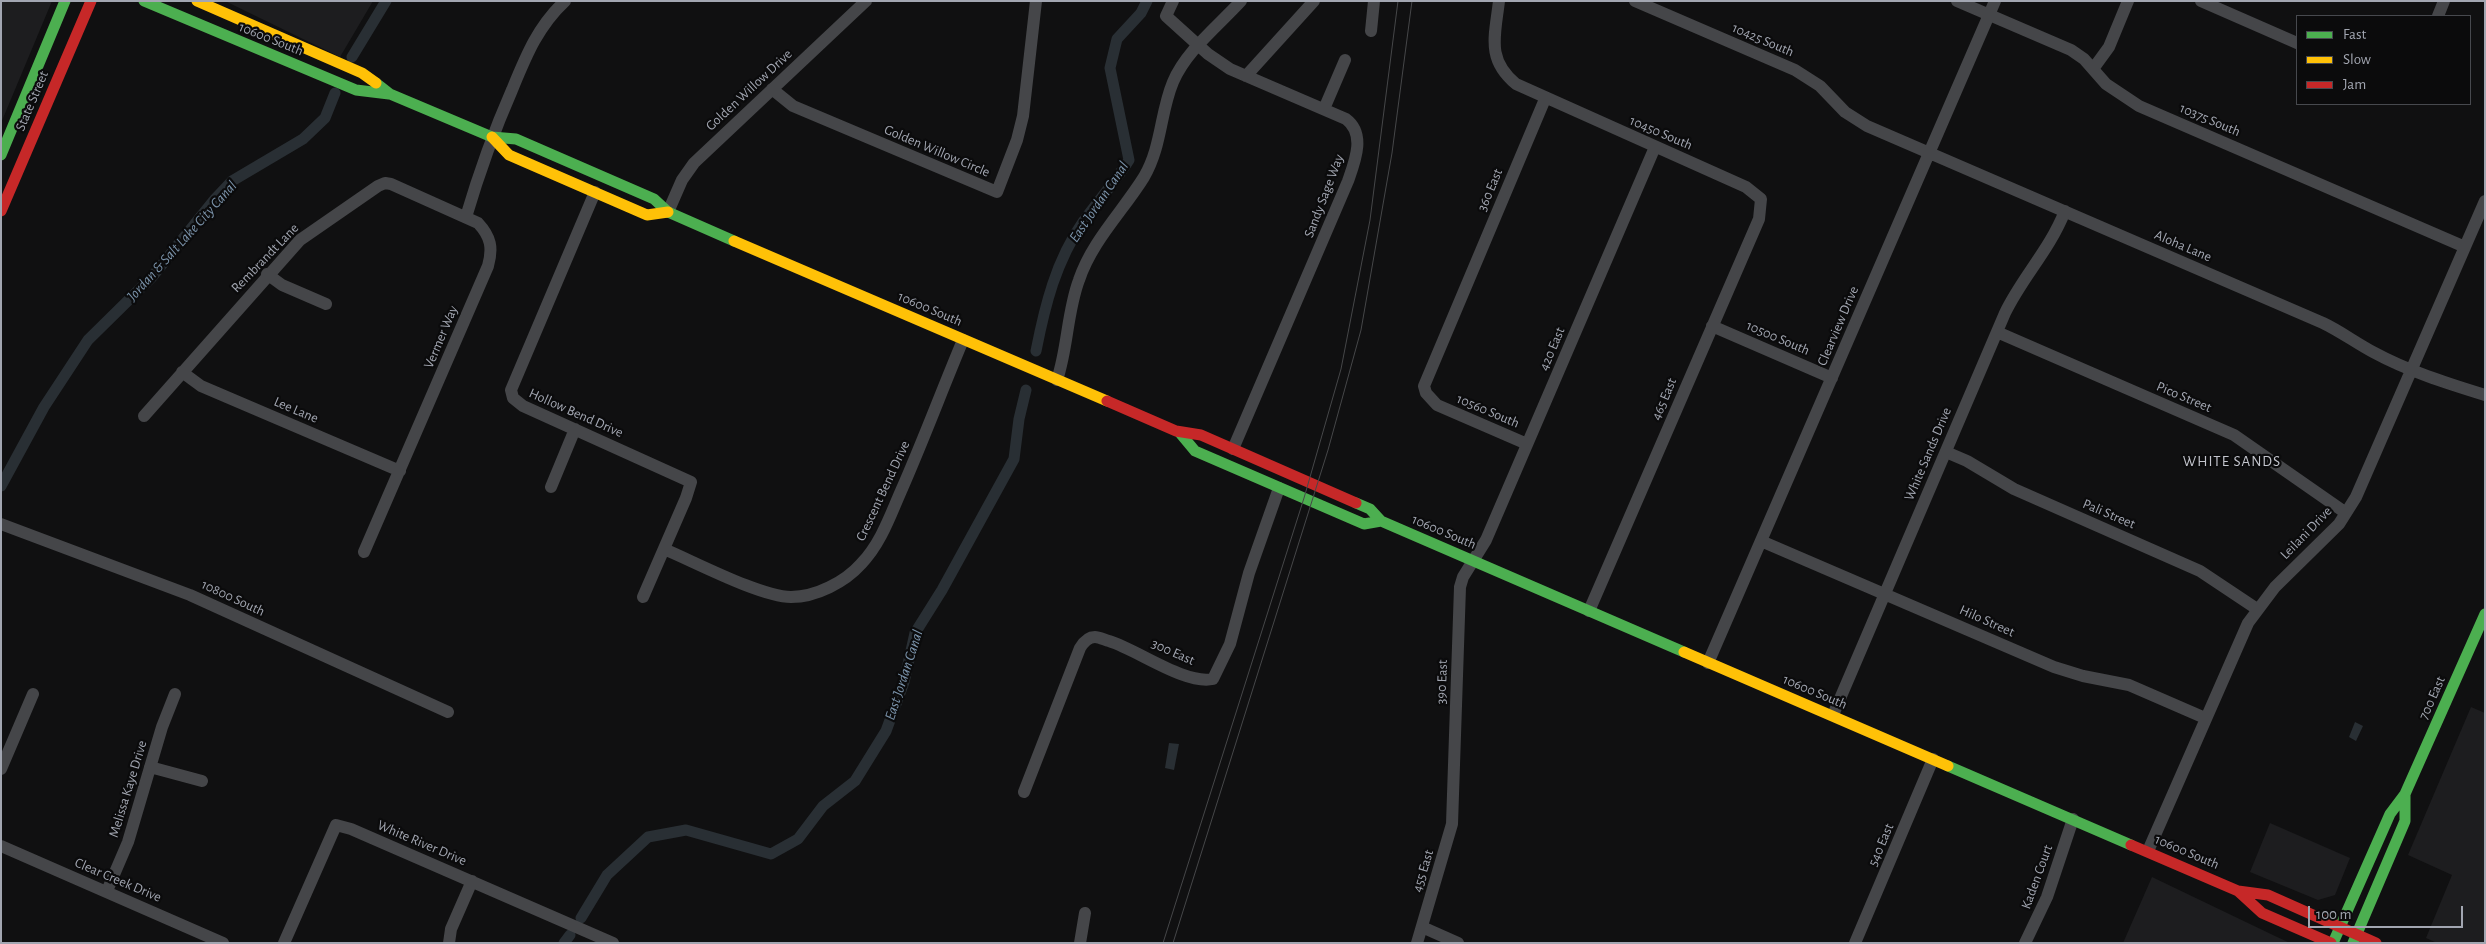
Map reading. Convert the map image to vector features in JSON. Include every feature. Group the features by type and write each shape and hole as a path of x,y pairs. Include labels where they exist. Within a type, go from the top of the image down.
{"main road":[{"name":"State Street","path":"1,155 65,1"},
{"name":"State Street","path":"1,211 91,1"},
{"name":"10600 South","path":"144,1 356,90 390,94"},
{"name":"10600 South","path":"197,1 362,73 390,94 492,137 516,139 654,199 668,212 1180,433 1201,435 1370,509 1381,521 1708,663 2238,890 2268,895 2340,927 2355,938 2376,943"},
{"path":"268,53 279,47 322,65 342,65"},
{"name":"10600 South","path":"492,137 509,155 647,215 668,212"},
{"name":"10600 South","path":"1180,433 1195,451 1279,488 1364,524 1381,521"},
{"name":"700 East","path":"2332,943 2390,814 2405,794 2485,614"},
{"name":"700 East","path":"2355,938 2404,820 2405,794"},
{"name":"10600 South","path":"2238,890 2262,913 2332,943"}],"street":[{"path":"466,216 492,137 535,36 548,17 565,1"},
{"name":"Golden Willow Drive","path":"668,212 682,180 694,163 866,1"},
{"name":"Golden Willow Circle","path":"772,88 793,106 997,192 1017,140 1023,116 1036,1"},
{"name":"Sandy Sage Way","path":"1173,1 1166,16 1218,62 1346,119 1353,126 1358,139 1355,160 1344,190 1233,449"},
{"path":"1056,380 1064,356 1072,302 1080,277 1092,252 1144,176 1158,143 1173,82 1184,63 1198,46 1241,1"},
{"path":"1246,76 1314,1"},
{"path":"1371,31 1374,1"},
{"path":"1499,1 1494,40 1496,60 1501,69 1516,84 1546,99"},
{"name":"10425 South","path":"1635,1 1802,74 1820,86 1845,112 1867,126"},
{"name":"10375 South","path":"1956,1 2070,50 2084,59 2106,84 2139,106 2465,247"},
{"name":"Clearview Drive","path":"1708,663 1995,1"},
{"path":"2093,69 2109,47 2128,1"},
{"path":"2201,1 2296,43"},
{"path":"2438,15 2444,1"},
{"path":"1324,109 1345,60"},
{"name":"10450 South","path":"1546,99 1746,186 1761,199"},
{"name":"360 East","path":"1437,406 1426,393 1425,379 1546,99"},
{"name":"Aloha Lane","path":"1867,126 2323,322 2374,353 2438,381 2485,395"},
{"name":"420 East","path":"1473,561 1486,540 1656,147"},
{"name":"Rembrandt Lane","path":"144,416 267,274 300,240 384,183 466,216"},
{"name":"Hollow Bend Drive","path":"595,192 511,390 512,398 517,403 691,482 643,597"},
{"name":"465 East","path":"1589,611 1759,219 1761,199"},
{"name":"Leilani Drive","path":"2148,851 2239,640 2257,609 2275,586 2336,527 2364,480 2485,201"},
{"name":"White Sands Drive","path":"1832,716 1997,332 2013,298 2050,245 2065,211"},
{"name":"Vermer Way","path":"364,552 488,266 491,243 486,232 478,223 466,216"},
{"path":"267,274 282,285 326,304"},
{"name":"10500 South","path":"1712,326 1832,378"},
{"name":"Pico Street","path":"1997,332 2234,435 2346,513"},
{"name":"Crescent Bend Drive","path":"664,548 777,596 806,596 820,592 849,575 861,564 880,538 930,423 963,340"},
{"name":"Lee Lane","path":"182,372 201,386 400,471"},
{"name":"10560 South","path":"1437,406 1527,444"},
{"path":"551,487 575,429"},
{"name":"Pali Street","path":"1946,452 1967,461 2008,486 2200,570 2257,609"},
{"name":"300 East","path":"1024,792 1080,648 1086,640 1095,637 1102,639 1187,675 1206,680 1213,678 1230,644 1249,573 1279,488"},
{"name":"10800 South","path":"1,524 190,595 448,712"},
{"name":"Hilo Street","path":"1761,540 2068,672 2129,685 2205,718"},
{"name":"390 East","path":"1454,807 1460,587 1463,577 1473,561"},
{"path":"1,769 33,694"},
{"name":"Melissa Kaye Drive","path":"107,891 128,842 162,727 175,694"},
{"name":"540 East","path":"1855,943 1933,759"},
{"path":"150,767 202,781"},
{"name":"455 East","path":"1417,943 1448,841 1454,807"},
{"name":"Kaden Court","path":"2025,943 2047,897 2073,819"},
{"name":"White River Drive","path":"284,943 336,825 351,829 613,943"},
{"name":"Clear Creek Drive","path":"1,846 223,943"},
{"path":"449,943 451,929 472,881"},
{"path":"1080,943 1084,913"},
{"path":"1422,927 1458,943"}],"shaded area":[{"path":"1,1 52,1 1,123"},
{"path":"225,1 373,1 340,57"},
{"path":"2471,707 2485,713 2485,943 2437,943 2426,938 2452,875 2408,855"},
{"path":"2355,722 2363,726 2356,741 2349,737"},
{"path":"1169,743 1179,744 1174,770 1165,768"},
{"path":"2270,823 2350,858 2335,895 2318,900 2250,872"},
{"path":"2152,877 2275,936 2290,943 2123,943"}],"waterway":[{"name":"Jordan & Salt Lake City Canal","path":"352,57 386,1"},
{"name":"East Jordan Canal","path":"1036,351 1048,300 1066,252 1083,222 1129,160 1110,68 1117,39 1141,13 1147,1"},
{"name":"Jordan & Salt Lake City Canal","path":"1,486 44,407 88,340 152,277 215,199 232,181 303,139 325,118 335,93"},
{"name":"East Jordan Canal","path":"581,918 607,875 648,837 686,830 771,854 798,839 823,806 855,781 886,731 904,682 915,633 942,590 1014,459 1019,419 1026,390"},
{"name":"East Jordan Canal","path":"564,943 570,935"}],"tram line":[{"path":"1163,943 1304,498 1341,369 1370,220 1398,1"},
{"path":"1173,943 1328,450 1361,330 1392,153 1412,1"}],"traffic: fast":[{"path":"1,155 65,1"},
{"path":"144,1 356,90 389,94"},
{"path":"376,83 390,94 492,137 516,139 654,199 668,212 734,241"},
{"path":"1180,433 1195,451 1364,524 1381,521"},
{"path":"1356,503 1370,509 1381,521 1684,652"},
{"path":"2333,943 2390,814 2405,794 2485,614"},
{"path":"1948,766 2131,845"},
{"path":"2353,943 2405,821 2405,794"}],"traffic: slow":[{"path":"197,1 362,73 376,83"},
{"path":"492,137 509,155 647,215 668,212"},
{"path":"734,241 1107,401"},
{"path":"1684,652 1948,766"}],"traffic: jam":[{"path":"1,211 91,1"},
{"path":"1107,401 1176,431 1201,435 1356,503"},
{"path":"2131,845 2238,891 2268,895 2376,943"},
{"path":"2238,891 2262,913 2331,943"}],"district":[{"name":"WHITE SANDS","path":"2232,461"}]}
